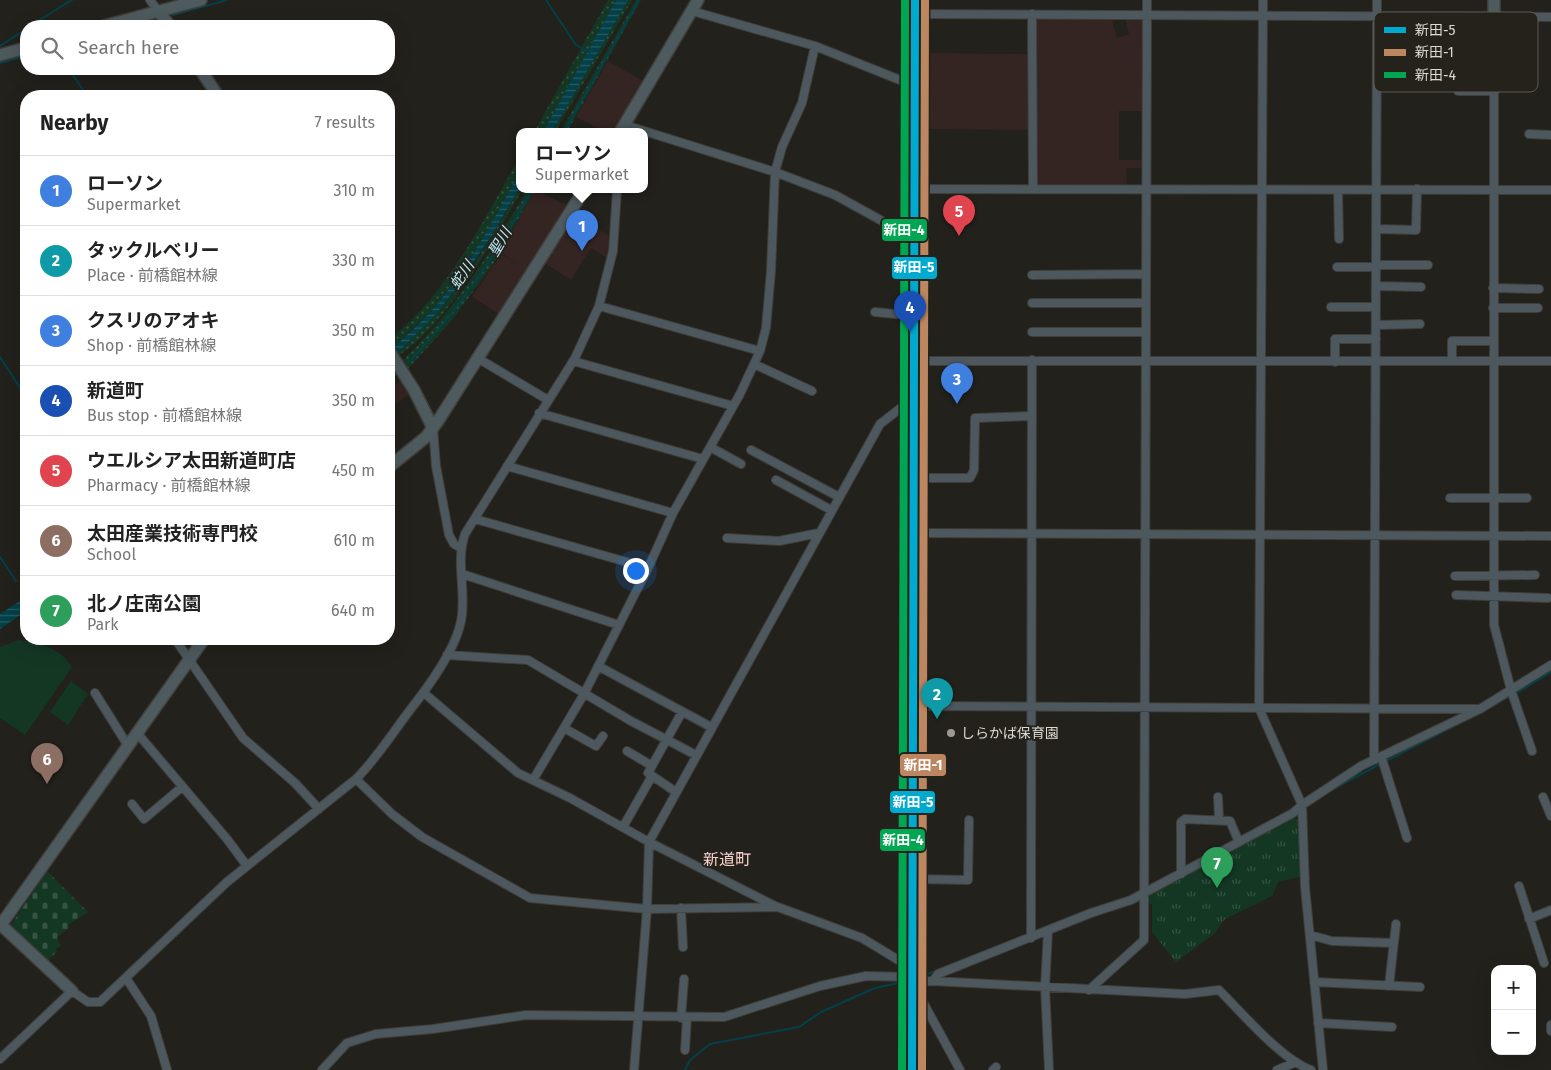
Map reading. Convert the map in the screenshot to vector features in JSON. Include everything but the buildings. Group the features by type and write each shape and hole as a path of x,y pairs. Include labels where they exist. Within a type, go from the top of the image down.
{"main road":[{"path":"912,1070 915,0"}],"street":[{"path":"150,0 165,20"},
{"path":"126,20 201,0"},
{"path":"624,128 698,0"},
{"path":"1089,990 1144,940 1147,0"},
{"path":"1263,0 1259,708 1302,804 1310,935 1323,1070"},
{"path":"692,11 815,46 915,86"},
{"path":"915,14 1374,17"},
{"path":"1032,14 1033,188"},
{"path":"1538,17 1551,17"},
{"path":"534,780 584,694 648,568 673,513 733,406 760,351 766,328 770,290 776,172 782,148 802,104 815,46"},
{"path":"0,55 20,50"},
{"path":"204,75 214,90"},
{"path":"1377,92 1374,708 1377,758 1407,838"},
{"path":"1495,92 1493,288 1494,625 1511,690 1532,752"},
{"path":"1529,134 1551,134"},
{"path":"648,137 776,172 835,196 915,240"},
{"path":"915,189 1551,190"},
{"path":"1376,229 1416,230 1417,189"},
{"path":"1338,190 1338,239"},
{"path":"395,462 433,428 479,359 582,193"},
{"path":"200,645 138,734 0,925 84,1000 95,1003 126,978 246,866 356,779 375,760 424,693 447,655 461,622 461,548 465,534 539,413 573,362 599,306 613,251 617,193"},
{"path":"1336,267 1428,265"},
{"path":"1032,275 1146,274"},
{"path":"1376,286 1421,287"},
{"path":"1493,288 1539,289"},
{"path":"1032,303 1146,303"},
{"path":"599,306 760,351"},
{"path":"1331,307 1376,307"},
{"path":"1493,308 1538,308"},
{"path":"875,312 915,316"},
{"path":"1376,325 1420,324"},
{"path":"1032,332 1146,332"},
{"path":"1335,362 1335,339 1376,339"},
{"path":"1452,361 1452,341 1494,341"},
{"path":"479,359 548,400"},
{"path":"395,360 433,428 436,466 449,535 454,544 461,548"},
{"path":"1031,938 1032,360"},
{"path":"915,361 1551,361"},
{"path":"573,362 733,406"},
{"path":"754,364 812,391"},
{"path":"634,1070 647,909 649,842 818,533 880,424 915,397"},
{"path":"539,413 703,458"},
{"path":"914,478 970,478 974,470 975,418 1032,416"},
{"path":"710,447 741,464"},
{"path":"751,450 839,497"},
{"path":"507,466 673,513"},
{"path":"776,480 831,510"},
{"path":"1450,498 1527,498"},
{"path":"474,519 648,568"},
{"path":"727,538 779,541 818,533"},
{"path":"914,533 1551,536"},
{"path":"462,574 619,625"},
{"path":"1455,576 1535,575"},
{"path":"1456,595 1548,598"},
{"path":"180,645 243,738 295,783 319,808"},
{"path":"447,655 528,660 584,694 696,755"},
{"path":"933,981 938,974 1131,900 1293,813 1302,804 1377,758 1480,709 1551,665"},
{"path":"598,666 711,728"},
{"path":"424,693 518,772 649,842 779,907 862,938 912,976 960,1070"},
{"path":"95,694 125,741 130,745"},
{"path":"914,706 1480,709"},
{"path":"676,792 648,773 682,712"},
{"path":"564,728 596,746 602,736"},
{"path":"138,734 246,866"},
{"path":"627,751 652,766"},
{"path":"623,827 652,776"},
{"path":"356,779 392,814 422,837 530,898 647,909 779,907"},
{"path":"132,804 144,819 182,787"},
{"path":"1218,797 1219,820"},
{"path":"1543,797 1551,816"},
{"path":"1181,874 1181,822 1184,819 1230,821 1238,842"},
{"path":"914,880 968,880 969,820"},
{"path":"1519,886 1544,962"},
{"path":"682,908 683,947"},
{"path":"1529,919 1551,910"},
{"path":"1389,986 1396,924"},
{"path":"1048,931 1045,987 1049,1070"},
{"path":"1310,935 1332,941 1394,943"},
{"path":"322,1070 347,1043 376,1034 433,1029 526,1015 724,1017 820,986 866,976 912,976 933,981 1185,994 1219,990 1257,1028 1296,1062 1311,1070"},
{"path":"126,978 151,1016 167,1070"},
{"path":"684,979 685,1050"},
{"path":"1314,982 1420,988"},
{"path":"0,1059 72,991"},
{"path":"1318,1023 1392,1027"},
{"path":"1551,1025 1551,1030"},
{"path":"1278,1070 1296,1062"}],"shaded area":[{"path":"1111,16 1117,38 1129,34 1125,17 1144,17 1145,111 1119,111 1119,160 1145,160 1145,168 1126,168 1127,186 1037,184 1036,111 1030,111 1031,130 922,129 922,53 1030,54 1035,17"},
{"path":"608,61 645,82 616,128 597,128 576,117"},
{"path":"533,193 541,193 568,206 500,315 472,297 501,254 519,265 500,252"},
{"path":"573,214 609,236 607,258 591,248 571,280 543,262"},
{"path":"402,379 410,394 395,404 395,385"}],"green space":[{"path":"608,0 616,0 545,128 536,128"},
{"path":"628,0 632,0 557,128 554,128"},
{"path":"636,0 641,0 569,128 562,128"},
{"path":"516,163 516,179 490,228 456,279 432,310 395,346 395,334 428,302 446,280 478,231"},
{"path":"517,193 520,193 483,257 451,303 416,342 395,359 395,355 454,292 488,242"},
{"path":"525,193 533,193 499,252 501,253 453,319 408,369 403,360 440,321 471,280"},
{"path":"18,640 20,640 20,645 43,645 61,655 72,667 25,735 0,718 0,647"},
{"path":"71,681 88,694 68,725 50,712"},
{"path":"1292,817 1298,820 1302,876 1278,882 1272,896 1225,919 1214,934 1176,962 1152,932 1152,905 1146,901 1148,894"},
{"path":"47,871 88,912 68,925 69,928 57,937 61,946 55,949 57,951 49,960 23,940 11,925"}],"water":[{"path":"616,0 628,0 554,128 545,128"},
{"name":"蛇川","path":"516,178 517,193 490,238 454,291 435,315 395,355 395,346 428,315 446,293 490,226"},
{"path":"20,601 20,615 0,629 0,614"}],"waterway":[{"path":"40,20 72,0"},
{"path":"173,15 227,0"},
{"path":"546,0 576,45 590,53"},
{"name":"聖川","path":"566,128 639,0"},
{"path":"0,46 20,33"},
{"path":"0,63 20,58"},
{"path":"73,75 83,90"},
{"name":"聖川","path":"409,362 461,301 505,237 530,193"},
{"path":"0,357 20,388"},
{"path":"0,557 16,581"},
{"path":"1515,694 1551,672"},
{"path":"1490,707 1510,696"},
{"path":"1386,761 1462,722"},
{"path":"1333,789 1382,763"},
{"path":"917,978 946,967"},
{"path":"685,1070 690,1060 710,1044 799,1027 821,1012 875,988 908,981"}],"transit line":[{"name":"新田-4","path":"902,1070 905,0"},
{"name":"新田-5","path":"912,1070 915,0"},
{"name":"新田-1","path":"922,1070 925,0"}],"place":[{"name":"ウエルシア太田新道町店","path":"959,236"},
{"name":"ローソン","path":"582,251"},
{"name":"新道町","path":"910,332"},
{"name":"クスリのアオキ","path":"957,404"},
{"name":"タックルベリー","path":"937,719"},
{"name":"しらかば保育園","path":"951,733"},
{"name":"太田産業技術専門校","path":"47,784"},
{"name":"北ノ庄南公園","path":"1217,888"}],"district":[{"name":"新道町","path":"727,859"}]}
